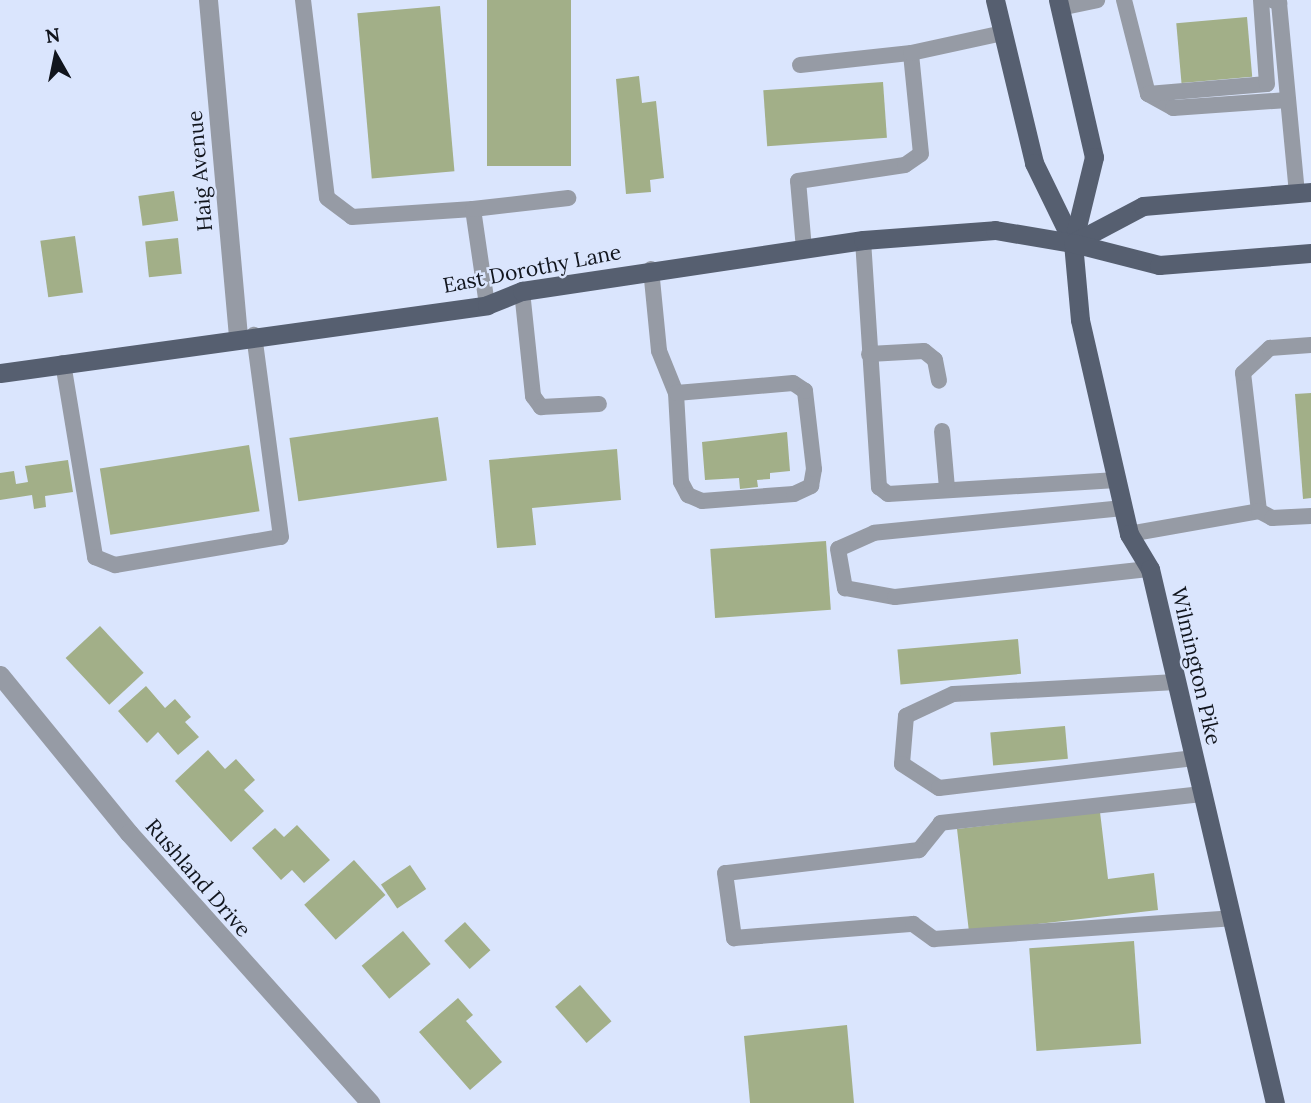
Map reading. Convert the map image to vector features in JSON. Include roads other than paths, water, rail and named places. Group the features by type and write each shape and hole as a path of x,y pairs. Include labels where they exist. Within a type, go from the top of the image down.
{"main road":[{"name":"Wilmington Pike","path":"995,0 1034,163 1073,243"},
{"name":"Wilmington Pike","path":"1059,4 1094,158 1073,243 1080,320 1129,534 1150,569 1275,1103"},
{"path":"1073,243 1143,206 1304,193"},
{"name":"East Dorothy Lane","path":"0,373 246,336 487,305 523,290 651,269 863,240 995,230 1073,243 1159,265 1311,253"}],"street":[{"name":"Haig Avenue","path":"208,0 246,336"},
{"name":"Rushland Drive","path":"0,675 129,833 370,1103"}],"lane":[{"path":"303,0 327,198 352,217 473,209 568,198"},
{"path":"1059,4 1097,0"},
{"path":"1124,0 1148,94 1173,108 1288,100"},
{"path":"1148,94 1267,84 1261,0"},
{"path":"1272,0 1279,3 1288,100 1304,193"},
{"path":"800,65 911,53 1003,33"},
{"path":"804,249 799,181 905,165 921,154 911,53"},
{"path":"473,209 487,305"},
{"path":"863,240 879,487 888,494 947,488 1117,480"},
{"path":"651,269 659,351 676,393 681,482 688,495 715,500 794,494 811,486 814,468 805,391 793,383 676,393"},
{"path":"523,290 533,396 541,407 599,404"},
{"path":"63,363 94,557 115,565 281,537 246,336"},
{"path":"1259,511 1243,373 1270,348 1311,345"},
{"path":"869,354 924,351 935,360 939,381"},
{"path":"942,431 947,488"},
{"path":"1123,508 874,533 838,550 845,588 895,597 1150,569"},
{"path":"1129,534 1259,511 1272,517 1311,516"},
{"path":"1176,682 953,694 906,716 902,764 939,788 1194,758"},
{"path":"1202,794 941,823 919,850 725,873 734,938 913,924 934,939 1231,918"}]}
